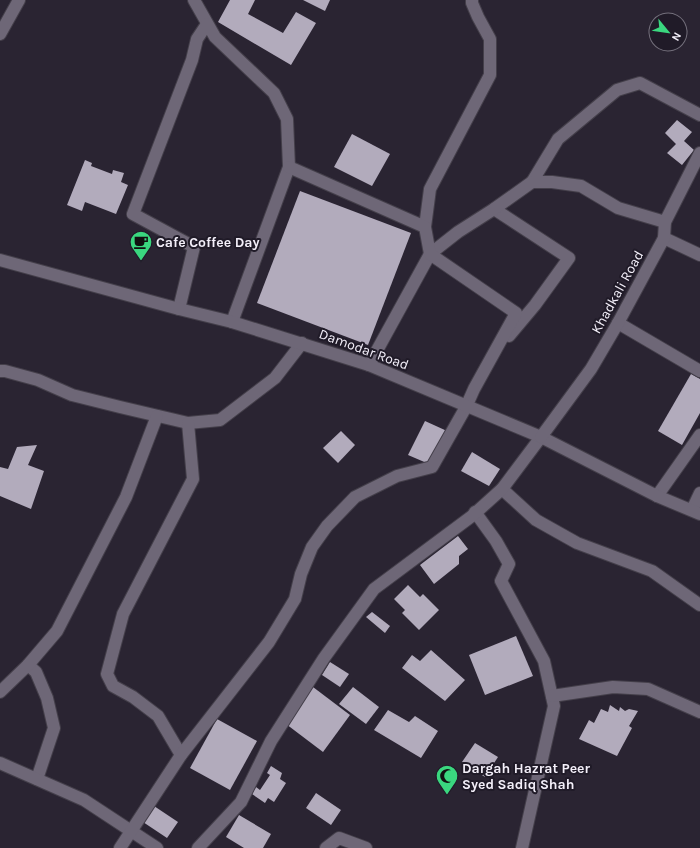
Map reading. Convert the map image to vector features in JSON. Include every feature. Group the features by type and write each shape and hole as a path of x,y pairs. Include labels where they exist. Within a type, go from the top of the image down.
{"street":[{"path":"0,34 19,0"},
{"path":"194,0 215,37 274,93 287,119 289,167 232,322"},
{"path":"120,848 181,755 269,642 295,599 301,574 312,547 327,526 355,497 397,476 432,468 516,313 430,254 425,227 430,189 490,75 490,39 472,4 472,0"},
{"path":"178,309 194,247 133,214 192,60 197,39 207,24"},
{"path":"368,365 430,254 458,232 532,182 558,139 617,90 640,84 700,115"},
{"name":"Khadkali Road","path":"198,848 241,802 271,741 324,658 374,589 472,516 502,489 591,368 618,323 664,238 665,222 700,153"},
{"path":"289,167 425,227"},
{"path":"532,182 552,182 581,186 618,208 665,222"},
{"path":"494,209 569,258 535,305 507,338 501,340"},
{"path":"664,238 700,255"},
{"name":"Damodar Road","path":"0,260 178,309 232,322 368,365 541,437 657,496 696,512"},
{"path":"618,323 700,371"},
{"path":"0,371 38,380 72,395 188,423 220,420 275,378 302,343"},
{"path":"0,692 28,665 58,631 126,497 157,416"},
{"path":"181,755 158,716 133,697 114,686 107,674 123,614 194,479 188,423"},
{"path":"657,496 700,435"},
{"path":"502,489 536,520 577,543 652,571 700,605"},
{"path":"696,512 700,493"},
{"path":"475,512 496,541 509,564 501,581 544,661 554,706 522,848"},
{"path":"28,665 36,672 47,698 54,728 37,779"},
{"path":"552,696 612,687 648,689 700,712"},
{"path":"0,763 84,800 132,830 157,848"},
{"path":"326,848 339,838 366,848"}],"building":[{"path":"230,0 255,0 248,14 283,33 296,12 316,23 291,65 218,22"},
{"path":"303,0 330,0 325,11"},
{"path":"677,120 692,132 684,141 694,150 682,165 667,153 676,144 665,133"},
{"path":"352,134 390,154 372,186 334,167"},
{"path":"85,160 92,163 91,166 112,174 113,170 124,173 121,182 128,185 116,214 85,202 82,211 67,205"},
{"path":"300,191 411,233 368,345 257,303"},
{"path":"691,374 700,379 700,413 682,445 658,431"},
{"path":"425,421 447,431 429,464 408,455"},
{"path":"341,431 355,445 338,463 323,448"},
{"path":"37,445 28,465 44,471 31,509 0,496 0,467 8,469 17,447"},
{"path":"472,452 500,469 489,486 461,471"},
{"path":"458,536 468,549 459,556 459,564 434,584 420,565"},
{"path":"408,585 420,597 423,594 439,610 419,630 402,613 405,610 394,599"},
{"path":"372,612 390,626 385,633 366,617"},
{"path":"516,636 533,676 485,695 469,655"},
{"path":"431,650 465,680 445,701 402,668 412,655 420,661"},
{"path":"330,662 349,674 340,687 322,675"},
{"path":"313,687 350,715 323,752 286,724"},
{"path":"353,687 379,707 366,724 339,704"},
{"path":"610,705 619,711 620,707 625,711 629,709 638,711 629,726 632,728 617,756 579,739 589,720 594,723 601,709 608,712"},
{"path":"388,710 409,722 415,716 438,731 421,758 374,730"},
{"path":"217,719 257,741 230,790 190,768"},
{"path":"475,743 498,757 485,777 462,762"},
{"path":"271,766 282,773 280,779 286,783 274,802 268,798 265,803 252,794 256,787 260,790 270,775 267,773"},
{"path":"316,793 341,810 331,825 306,808"},
{"path":"151,804 178,822 167,838 140,820"},
{"path":"239,815 271,834 263,848 244,848 226,837"}],"place":[{"name":"Cafe Coffee Day","path":"141,262"},
{"name":"Dargah Hazrat Peer Syed Sadiq Shah","path":"447,796"}]}
